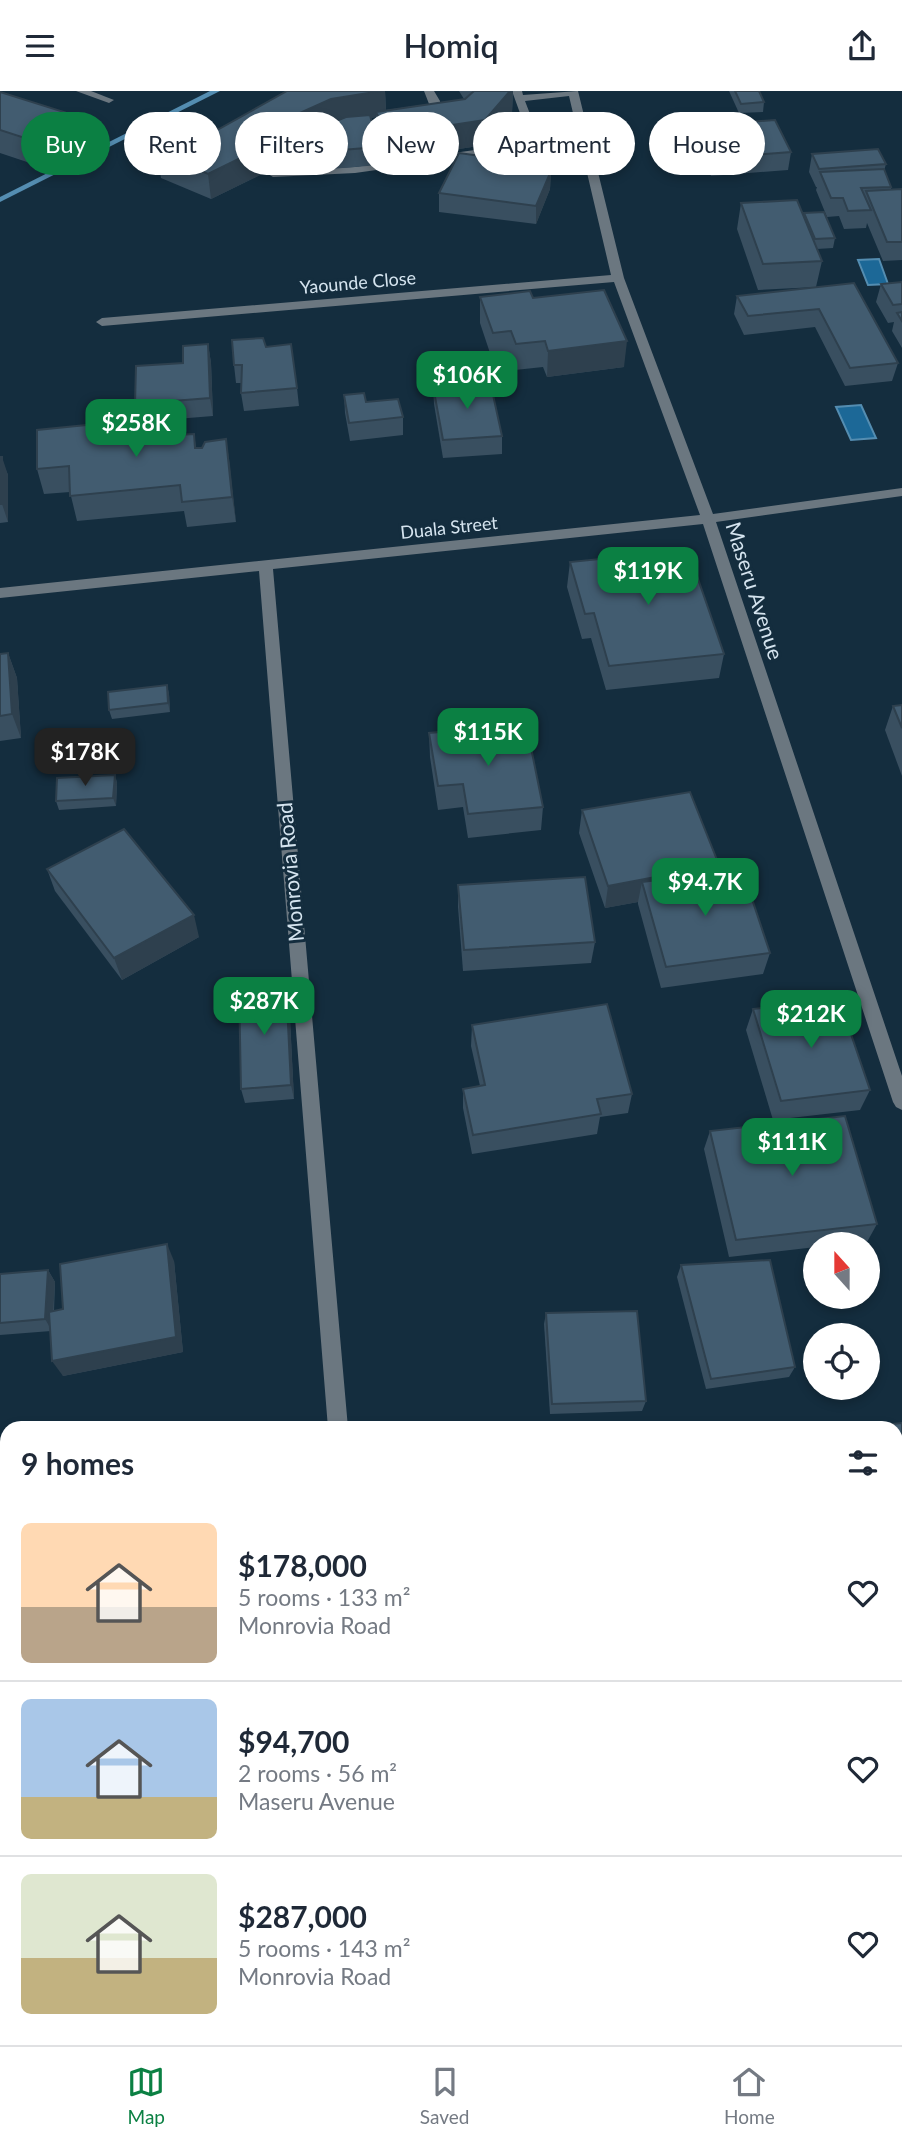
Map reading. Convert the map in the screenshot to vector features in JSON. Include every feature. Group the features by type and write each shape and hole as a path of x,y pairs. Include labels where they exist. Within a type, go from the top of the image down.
{"street":[{"path":"81,91 109,100"},
{"path":"348,133 415,121 426,116 436,110 435,101 429,91"},
{"path":"348,169 512,148 530,140 530,127 518,94 573,92"},
{"name":"Maseru Avenue","path":"573,92 618,278 708,519 902,1102"},
{"name":"Yaounde Close","path":"102,322 618,278"},
{"name":"Duala Street","path":"0,593 708,519 902,492"},
{"name":"Monrovia Road","path":"266,566 337,1421"}],"water":[{"path":"879,259 888,284 868,285 858,260"},
{"path":"861,405 876,438 851,440 836,407"}],"building":[{"path":"287,91 381,91 331,99 302,112 249,112"},
{"path":"474,91 510,91 492,112 473,112 473,122 459,124 459,112 376,112 465,99"},
{"path":"735,91 759,91 764,102 741,104"},
{"path":"0,92 64,112 21,112 21,137 0,130"},
{"path":"362,116 362,148 348,149 348,117"},
{"path":"235,120 235,161 221,168 221,128"},
{"path":"775,120 791,152 765,154 765,121"},
{"path":"878,149 886,164 819,169 812,154"},
{"path":"459,153 473,155 473,175 549,175 536,206 439,193 448,175 459,175"},
{"path":"884,169 891,187 861,188 871,210 848,211 843,198 831,198 820,172"},
{"path":"902,189 902,242 887,242 866,191"},
{"path":"797,200 822,261 763,264 741,203"},
{"path":"824,212 835,238 815,239 804,213"},
{"path":"902,282 902,304 893,305 881,284"},
{"path":"854,283 898,363 850,368 819,309 748,316 737,296"},
{"path":"604,290 627,341 548,351 545,341 516,344 511,331 493,333 480,297 530,291 533,298"},
{"path":"263,338 266,347 291,344 297,388 241,393 242,365 234,365 232,340"},
{"path":"208,344 210,398 135,404 136,366 183,363 183,346"},
{"path":"490,381 502,436 443,440 433,386"},
{"path":"364,393 366,402 398,399 403,417 349,423 344,395"},
{"path":"176,416 177,435 194,434 195,448 202,448 205,442 226,439 232,497 182,502 180,485 70,496 69,466 37,469 37,430"},
{"path":"2,457 2,504 0,504"},
{"path":"688,550 724,654 609,666 594,613 585,614 570,562"},
{"path":"8,653 12,714 0,716 0,654"},
{"path":"167,685 168,703 109,710 108,692"},
{"path":"902,705 902,728 893,706"},
{"path":"495,727 495,731 527,728 543,807 468,814 463,784 438,786 429,733"},
{"path":"115,775 113,798 56,801 57,778"},
{"path":"690,792 719,865 608,886 582,810"},
{"path":"124,829 194,915 114,958 47,869"},
{"path":"742,869 770,953 666,967 642,882"},
{"path":"585,877 595,942 464,950 458,885"},
{"path":"286,984 291,1085 241,1089 239,987"},
{"path":"839,999 870,1090 781,1101 753,1009"},
{"path":"607,1004 632,1094 597,1099 601,1114 473,1135 463,1089 485,1085 472,1025"},
{"path":"845,1116 877,1224 736,1240 710,1131"},
{"path":"167,1244 176,1337 52,1361 49,1312 63,1309 60,1264"},
{"path":"770,1260 795,1367 711,1379 681,1265"},
{"path":"48,1270 45,1319 0,1323 0,1274"},
{"path":"637,1311 646,1401 552,1404 546,1313"}],"waterway":[{"path":"0,200 216,91"}]}
